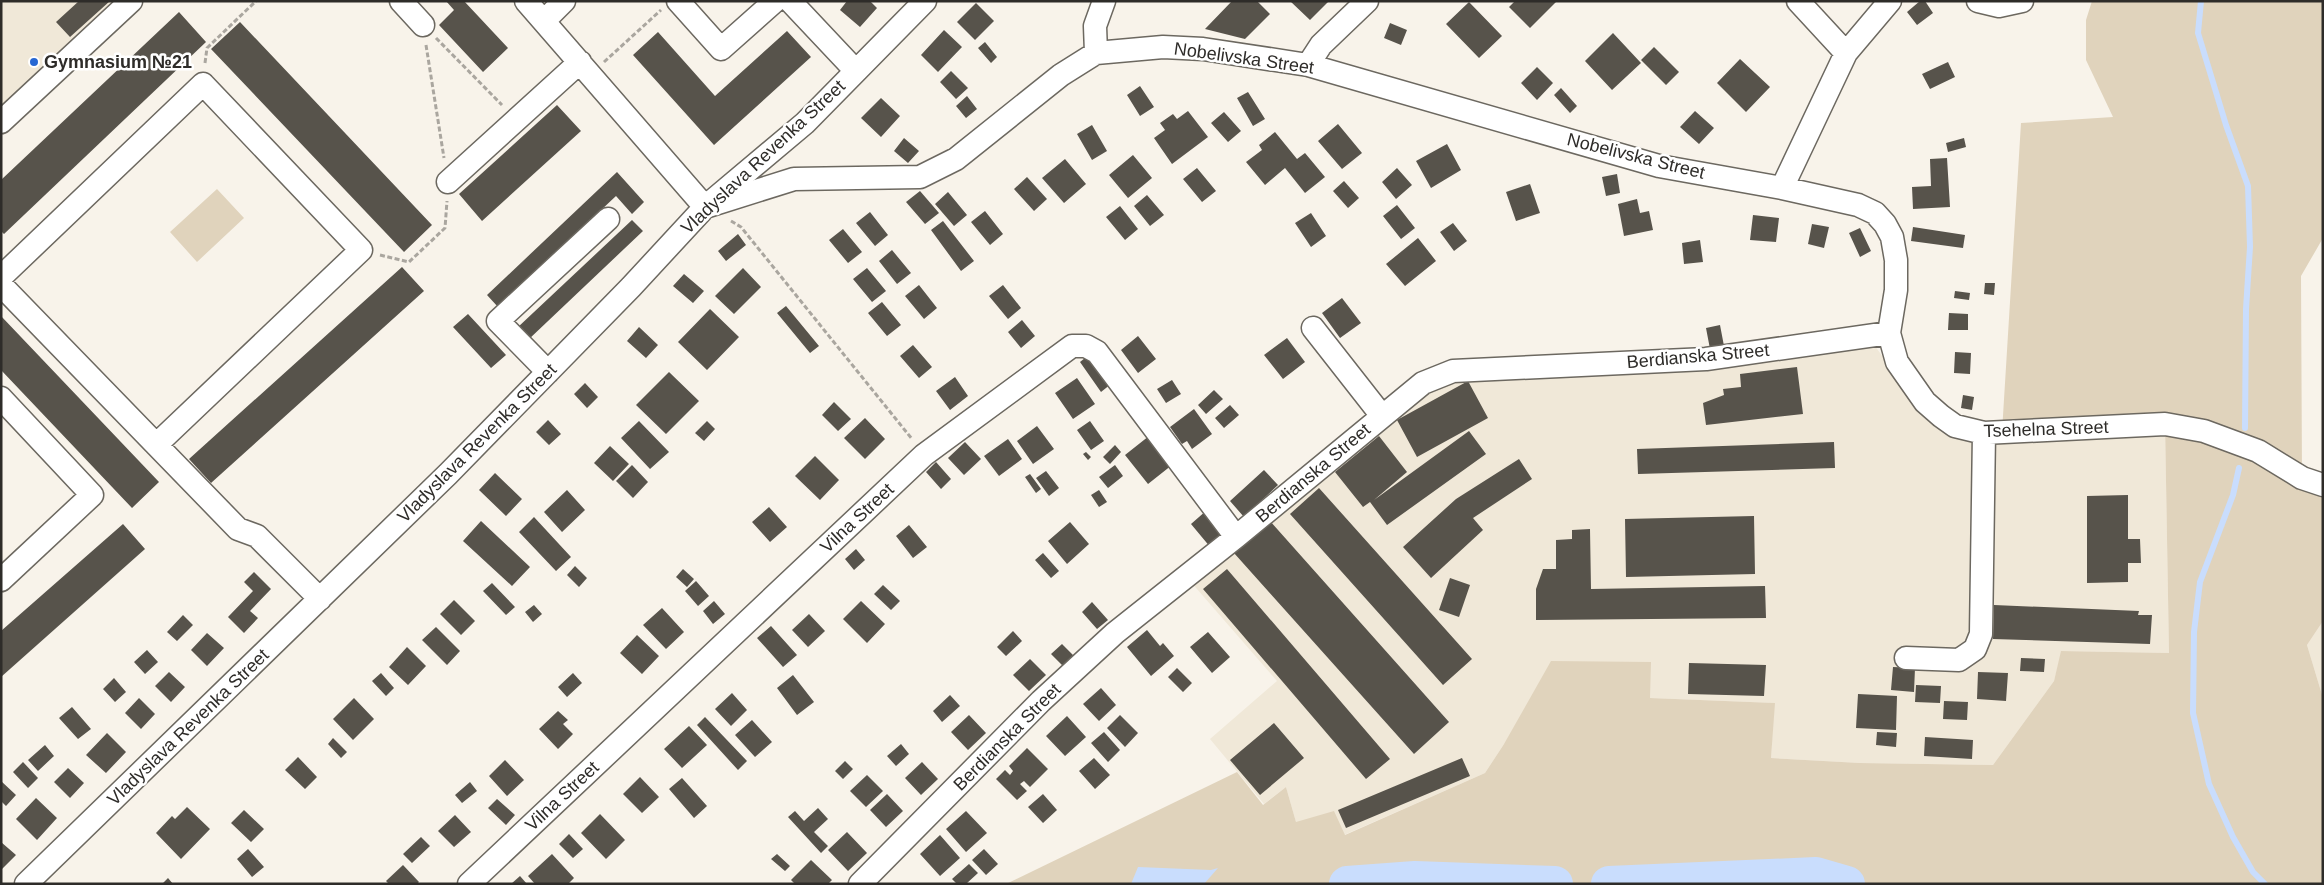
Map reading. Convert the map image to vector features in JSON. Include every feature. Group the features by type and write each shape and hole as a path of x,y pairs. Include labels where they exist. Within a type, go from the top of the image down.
{"street":[{"path":"1,122 131,1"},
{"path":"401,1 423,25"},
{"path":"526,1 705,207"},
{"path":"544,20 564,1"},
{"path":"671,5 722,48 776,1"},
{"path":"790,1 855,70"},
{"name":"Vladyslava Revenka Street","path":"26,884 448,474 705,207 805,123 855,70 925,1"},
{"path":"1096,54 1095,26 1104,1"},
{"path":"1308,64 1321,45 1367,1"},
{"path":"1798,1 1846,53"},
{"path":"1782,188 1846,53 1890,1"},
{"path":"1978,1 1999,6 2022,1"},
{"name":"Nobelivska Street","path":"705,207 794,179 920,177 939,170 956,159 1061,74 1096,54 1163,47 1203,49 1308,64 1659,166 1782,188"},
{"path":"448,182 516,120 586,68"},
{"path":"1,276 203,84 361,250 157,444"},
{"name":"Tsehelna Street","path":"1782,188 1858,205 1875,213 1885,224 1892,236 1896,260 1896,290 1889,333 1897,362 1925,402 1955,426 1984,433 2165,424 2204,431 2258,451 2302,478 2323,486"},
{"path":"548,372 498,321 608,219"},
{"path":"1,285 238,529 257,536 320,599"},
{"path":"1313,328 1382,416"},
{"name":"Berdianska Street","path":"860,884 1041,702 1114,633 1236,537 1423,383 1453,370 1706,359 1889,333"},
{"name":"Vilna Street","path":"469,884 924,455 1072,346 1086,346 1097,352 1236,537"},
{"path":"1,398 92,495 1,580"},
{"path":"1906,658 1959,660 1974,649 1981,634 1984,433"}],"path":[{"path":"203,84 207,48 256,1"},
{"path":"586,68 671,5"},
{"path":"423,25 516,120"},
{"path":"361,250 409,262 445,228 448,182 423,25"},
{"path":"705,207 741,227 924,455"}],"shaded area":[{"name":"Gymnasium №21","path":"1,1 131,1 1,122"},
{"path":"2092,1 2323,1 2323,238 2301,276 2302,478 2323,485 2323,621 2307,645 2323,698 2323,884 1006,884 1237,772 1263,805 1286,787 1296,822 1334,811 1345,835 1485,773 1504,744 1551,661 1651,662 1650,698 1775,703 1771,758 1860,763 1993,765 2054,681 2061,651 2169,653 2165,424 2002,432 2021,123 2113,117 2086,60 2086,20"},
{"path":"217,189 244,218 197,262 170,232"},
{"path":"1875,346 1927,418 1955,426 2165,424 2169,653 2062,651 2054,681 1993,765 1860,763 1771,758 1774,703 1650,698 1504,744 1485,773 1344,835 1296,822 1286,787 1264,804 1210,739 1277,681 1190,581 1401,406 1452,378"},
{"path":"2323,621 2323,698 2307,645"}],"water":[{"path":"1138,867 1211,870 1218,868 1204,884 1131,884"}],"building":[{"path":"79,1 110,1 70,37 56,22"},
{"path":"446,1 464,1 508,48 483,72 439,25 454,10"},
{"path":"847,1 870,1 877,8 860,27 840,10"},
{"path":"1232,1 1257,1 1270,14 1245,39 1205,29"},
{"path":"1290,1 1329,1 1310,20"},
{"path":"1515,1 1557,1 1530,28 1509,7"},
{"path":"1920,1 1925,1 1933,13 1917,25 1907,12"},
{"path":"1469,2 1502,36 1479,58 1446,24"},
{"path":"976,3 994,21 975,40 957,22"},
{"path":"179,12 206,42 4,234 1,231 1,180"},
{"path":"240,22 432,225 404,252 211,49"},
{"path":"1390,23 1407,30 1401,45 1384,38"},
{"path":"944,30 962,47 938,72 921,55"},
{"path":"787,31 811,57 714,145 633,55 658,32 715,96"},
{"path":"1613,33 1641,63 1612,90 1585,61"},
{"path":"985,42 997,57 991,63 978,48"},
{"path":"1654,47 1679,72 1666,85 1641,60"},
{"path":"1740,59 1770,87 1746,112 1717,83"},
{"path":"1948,62 1955,77 1930,89 1922,74"},
{"path":"1537,67 1553,83 1537,100 1521,83"},
{"path":"951,71 968,88 956,99 940,82"},
{"path":"1140,86 1154,107 1140,116 1127,95"},
{"path":"1561,88 1577,106 1570,113 1554,95"},
{"path":"1248,92 1265,119 1253,126 1237,98"},
{"path":"967,96 977,109 966,118 956,106"},
{"path":"881,98 900,116 881,137 861,118"},
{"path":"557,105 581,131 482,221 459,194"},
{"path":"1188,111 1208,137 1172,164 1154,138 1165,130 1160,123 1173,114 1177,119"},
{"path":"1695,111 1714,128 1699,144 1680,127"},
{"path":"1224,112 1241,131 1228,142 1211,123"},
{"path":"1338,124 1362,153 1342,169 1318,141"},
{"path":"1092,125 1107,151 1092,160 1077,134"},
{"path":"1275,132 1297,159 1305,153 1325,177 1305,193 1285,168 1265,185 1246,162 1262,150 1259,145"},
{"path":"904,138 919,151 908,163 894,151"},
{"path":"1964,138 1966,147 1948,152 1946,143"},
{"path":"1447,144 1461,170 1431,188 1416,161"},
{"path":"1133,155 1152,178 1128,198 1109,175"},
{"path":"1947,158 1950,207 1913,209 1912,187 1931,186 1930,159"},
{"path":"1065,159 1086,184 1064,203 1042,178"},
{"path":"1197,168 1216,191 1202,202 1183,179"},
{"path":"1397,168 1412,185 1396,199 1382,182"},
{"path":"617,172 644,202 632,214 616,196 498,307 487,295"},
{"path":"1617,174 1620,193 1606,196 1602,177"},
{"path":"1027,177 1047,199 1034,211 1014,189"},
{"path":"1344,181 1359,198 1348,208 1333,191"},
{"path":"1530,184 1540,213 1516,221 1506,192"},
{"path":"920,191 939,213 925,224 906,202"},
{"path":"948,192 967,215 954,226 935,204"},
{"path":"1147,195 1164,215 1150,226 1134,206"},
{"path":"1637,199 1640,213 1649,211 1653,230 1624,236 1618,204"},
{"path":"1397,205 1415,228 1401,239 1383,216"},
{"path":"1120,206 1138,229 1125,240 1106,217"},
{"path":"985,211 1003,234 990,245 971,222"},
{"path":"870,212 888,235 875,246 856,223"},
{"path":"1311,213 1326,236 1311,247 1295,223"},
{"path":"1753,215 1779,218 1776,242 1750,240"},
{"path":"632,220 643,231 528,340 517,328"},
{"path":"943,221 974,261 961,271 931,230"},
{"path":"1453,223 1467,241 1454,251 1440,232"},
{"path":"1812,224 1829,227 1824,248 1808,244"},
{"path":"1913,227 1965,235 1963,248 1911,241"},
{"path":"1860,228 1871,251 1860,257 1849,233"},
{"path":"843,229 862,252 848,263 829,240"},
{"path":"738,234 746,245 726,261 718,251"},
{"path":"1418,238 1436,261 1405,286 1386,264"},
{"path":"1700,240 1703,262 1684,264 1682,243"},
{"path":"892,250 911,273 897,284 879,261"},
{"path":"402,267 424,291 211,483 189,459"},
{"path":"743,268 761,287 734,314 715,296"},
{"path":"867,268 886,291 872,302 853,279"},
{"path":"684,274 704,291 693,303 673,286"},
{"path":"1985,283 1995,283 1994,295 1984,294"},
{"path":"919,285 937,308 924,319 905,296"},
{"path":"1003,285 1021,308 1008,319 989,296"},
{"path":"1955,291 1970,293 1969,300 1954,298"},
{"path":"1342,298 1361,323 1340,338 1322,313"},
{"path":"882,302 901,325 887,336 868,313"},
{"path":"786,306 819,346 810,353 777,313"},
{"path":"710,309 739,337 707,370 678,342"},
{"path":"1949,313 1968,314 1968,330 1948,330"},
{"path":"468,314 506,355 491,368 453,327"},
{"path":"1,316 159,482 132,508 1,370"},
{"path":"1022,320 1035,336 1021,348 1008,332"},
{"path":"1720,325 1724,346 1710,349 1706,328"},
{"path":"639,327 658,345 646,358 627,341"},
{"path":"1138,336 1156,359 1138,373 1121,350"},
{"path":"1287,338 1305,362 1283,379 1264,355"},
{"path":"913,345 932,367 919,378 900,356"},
{"path":"1955,352 1971,353 1970,374 1954,373"},
{"path":"1090,354 1111,384 1101,392 1080,362"},
{"path":"1797,367 1803,414 1706,425 1703,403 1724,395 1723,389 1741,387 1740,374"},
{"path":"669,372 699,401 666,434 636,405"},
{"path":"955,377 968,396 950,410 936,391"},
{"path":"1077,378 1095,404 1073,419 1055,393"},
{"path":"1172,380 1181,394 1166,403 1157,389"},
{"path":"1468,381 1488,418 1417,457 1397,420"},
{"path":"585,383 598,397 587,408 574,394"},
{"path":"1214,390 1223,399 1206,414 1198,405"},
{"path":"1963,395 1974,397 1972,410 1961,408"},
{"path":"834,402 851,419 838,431 822,415"},
{"path":"1230,405 1239,415 1224,428 1215,418"},
{"path":"1194,409 1212,434 1192,449 1187,441 1182,444 1170,427"},
{"path":"865,418 885,439 865,459 844,438"},
{"path":"548,420 561,434 549,445 536,432"},
{"path":"639,421 669,452 650,469 621,438"},
{"path":"707,421 715,429 704,441 695,433"},
{"path":"1090,421 1104,441 1091,450 1077,430"},
{"path":"1037,426 1054,449 1033,464 1017,441"},
{"path":"1469,431 1486,454 1387,525 1370,502 1363,507 1335,472 1379,436 1407,472 1374,500"},
{"path":"1149,436 1172,465 1148,484 1125,455"},
{"path":"1008,439 1022,459 999,476 984,456"},
{"path":"965,442 981,459 964,475 948,458"},
{"path":"1834,442 1835,468 1638,474 1637,449"},
{"path":"1115,445 1121,452 1110,464 1103,457"},
{"path":"610,446 629,464 613,481 594,463"},
{"path":"1086,452 1091,457 1088,460 1083,454"},
{"path":"815,456 839,480 820,500 795,476"},
{"path":"1519,459 1532,479 1473,518 1483,530 1431,578 1403,547 1456,499"},
{"path":"936,462 951,479 941,489 926,472"},
{"path":"632,465 648,482 633,498 616,481"},
{"path":"1115,465 1123,476 1108,488 1099,477"},
{"path":"1264,470 1278,485 1244,517 1230,501"},
{"path":"1046,471 1059,488 1049,496 1036,478"},
{"path":"495,473 522,499 506,516 479,490"},
{"path":"1030,474 1041,489 1036,493 1025,477"},
{"path":"1319,488 1472,659 1443,685 1290,514"},
{"path":"567,490 585,510 562,532 544,512"},
{"path":"1099,490 1107,502 1099,507 1091,495"},
{"path":"2128,495 2128,539 2140,539 2141,563 2128,563 2128,582 2087,583 2087,496"},
{"path":"769,507 787,527 770,542 752,522"},
{"path":"1207,510 1227,533 1211,548 1191,524"},
{"path":"1754,516 1755,574 1626,577 1625,519"},
{"path":"534,517 571,557 556,571 519,532"},
{"path":"481,521 530,567 512,586 463,541"},
{"path":"1270,521 1449,722 1414,754 1234,553"},
{"path":"1070,522 1089,544 1067,564 1048,541"},
{"path":"123,524 145,549 1,677 1,631"},
{"path":"909,525 927,547 913,558 896,536"},
{"path":"1590,529 1591,589 1765,586 1766,618 1536,620 1536,589 1543,569 1556,569 1556,540 1572,539 1572,530"},
{"path":"856,549 865,560 854,570 845,559"},
{"path":"1043,553 1059,571 1051,578 1035,560"},
{"path":"575,566 587,578 579,587 567,575"},
{"path":"683,569 694,579 687,587 676,577"},
{"path":"1227,569 1390,759 1366,779 1203,589"},
{"path":"254,572 271,589 250,611 258,618 244,633 228,617 253,591 244,582"},
{"path":"1450,578 1470,585 1459,617 1439,610"},
{"path":"696,581 709,596 698,606 685,591"},
{"path":"492,583 515,607 506,615 483,591"},
{"path":"883,585 900,601 891,610 874,594"},
{"path":"454,600 475,621 461,635 440,614"},
{"path":"714,601 725,614 713,624 703,611"},
{"path":"861,601 885,624 867,643 843,619"},
{"path":"1092,602 1108,620 1097,629 1082,612"},
{"path":"534,605 542,614 533,622 525,612"},
{"path":"1994,605 2139,611 2138,615 2152,615 2150,644 1993,639"},
{"path":"662,608 684,632 666,649 643,625"},
{"path":"809,614 825,631 808,647 792,630"},
{"path":"183,615 193,625 177,641 167,632"},
{"path":"771,626 797,655 783,667 757,638"},
{"path":"436,627 460,651 447,665 422,640"},
{"path":"1147,630 1160,646 1163,643 1174,656 1151,676 1127,647"},
{"path":"1013,631 1022,641 1006,656 997,647"},
{"path":"1208,632 1230,657 1212,673 1190,647"},
{"path":"207,633 224,648 207,666 191,650"},
{"path":"637,635 659,656 642,674 620,653"},
{"path":"1062,644 1075,657 1064,667 1051,654"},
{"path":"407,647 426,666 408,685 389,667"},
{"path":"147,650 158,662 145,674 134,662"},
{"path":"2021,658 2045,659 2044,672 2020,671"},
{"path":"1030,659 1046,675 1029,691 1013,675"},
{"path":"1689,663 1766,665 1764,696 1688,694"},
{"path":"1893,667 1915,668 1914,692 1891,690"},
{"path":"1177,668 1192,683 1183,692 1168,677"},
{"path":"169,672 185,687 171,702 155,686"},
{"path":"1978,672 2008,673 2006,701 1977,699"},
{"path":"381,673 394,688 386,696 372,681"},
{"path":"573,673 582,683 567,697 558,687"},
{"path":"793,675 814,702 797,715 777,688"},
{"path":"114,678 126,692 115,702 103,689"},
{"path":"1916,685 1941,686 1940,703 1915,702"},
{"path":"1101,688 1116,705 1099,721 1083,704"},
{"path":"732,693 747,710 731,726 715,709"},
{"path":"1858,694 1897,696 1896,730 1856,728"},
{"path":"950,695 960,706 942,722 933,711"},
{"path":"139,698 155,714 141,729 125,713"},
{"path":"354,698 374,719 353,740 333,719"},
{"path":"1944,701 1968,702 1967,720 1943,719"},
{"path":"72,707 91,729 78,739 59,718"},
{"path":"558,711 568,720 563,724 573,734 558,749 539,729"},
{"path":"969,715 986,733 968,750 951,732"},
{"path":"1120,715 1138,733 1125,747 1107,728"},
{"path":"1067,716 1086,737 1065,756 1046,736"},
{"path":"705,717 747,761 738,770 697,725"},
{"path":"752,720 772,742 755,757 735,735"},
{"path":"1274,723 1304,758 1260,795 1230,760"},
{"path":"689,726 707,745 682,768 664,749"},
{"path":"1104,732 1120,750 1108,762 1091,743"},
{"path":"1877,732 1897,733 1896,747 1876,745"},
{"path":"107,733 126,752 106,773 86,755"},
{"path":"1925,737 1973,740 1972,759 1924,756"},
{"path":"333,738 347,752 341,758 328,744"},
{"path":"901,744 909,754 896,766 887,756"},
{"path":"45,745 54,756 38,771 28,760"},
{"path":"1027,748 1048,769 1030,787 1024,781 1020,784 1027,791 1017,800 996,779 1005,770 1010,775 1013,771 1009,766"},
{"path":"298,757 317,777 305,789 285,770"},
{"path":"1094,758 1110,775 1095,789 1079,771"},
{"path":"1462,758 1470,776 1346,828 1338,810"},
{"path":"505,760 524,780 507,796 489,776"},
{"path":"845,761 853,769 843,779 835,771"},
{"path":"23,762 38,778 28,788 13,772"},
{"path":"922,762 938,779 921,795 905,778"},
{"path":"68,768 84,783 70,798 54,782"},
{"path":"867,775 883,791 866,807 850,791"},
{"path":"640,777 659,797 642,813 623,794"},
{"path":"682,778 707,806 694,818 669,789"},
{"path":"1,781 16,795 6,806 1,801"},
{"path":"470,782 477,791 462,803 455,795"},
{"path":"887,794 903,811 886,827 870,810"},
{"path":"1043,794 1057,810 1043,823 1028,807"},
{"path":"36,798 57,818 37,840 16,819"},
{"path":"497,799 515,815 506,825 488,808"},
{"path":"187,807 210,829 181,859 156,833 172,816 175,819"},
{"path":"818,808 828,819 814,832 828,846 821,853 788,817 795,811 804,821"},
{"path":"244,810 264,829 251,842 231,823"},
{"path":"966,811 987,833 966,852 946,829"},
{"path":"600,814 625,840 606,859 581,833"},
{"path":"455,815 471,832 454,847 438,831"},
{"path":"847,832 867,853 848,871 828,850"},
{"path":"569,834 583,849 573,858 559,844"},
{"path":"940,835 960,858 940,876 920,854"},
{"path":"421,837 430,846 412,863 403,854"},
{"path":"1,842 16,855 1,870"},
{"path":"248,849 264,867 252,877 237,859"},
{"path":"984,849 998,864 986,875 972,860"},
{"path":"552,854 574,878 568,884 535,884 528,876"},
{"path":"777,854 790,866 785,871 771,859"},
{"path":"811,860 832,880 828,884 795,884 791,880"},
{"path":"969,864 978,873 966,884 957,884 952,879"},
{"path":"403,865 419,882 417,884 389,884 386,881"},
{"path":"520,876 527,884 511,884"},
{"path":"168,878 173,884 162,884"}],"waterway":[{"path":"2201,1 2198,33 2226,125 2248,186 2250,247 2246,309 2245,428"},
{"path":"2239,468 2233,495 2200,582 2194,632 2193,713 2209,784 2233,837 2253,872 2265,884"},
{"path":"1609,884 1816,875 1847,884"},
{"path":"1347,884 1415,879 1555,884"}],"place":[{"name":"Gymnasium №21","path":"34,62"}]}
